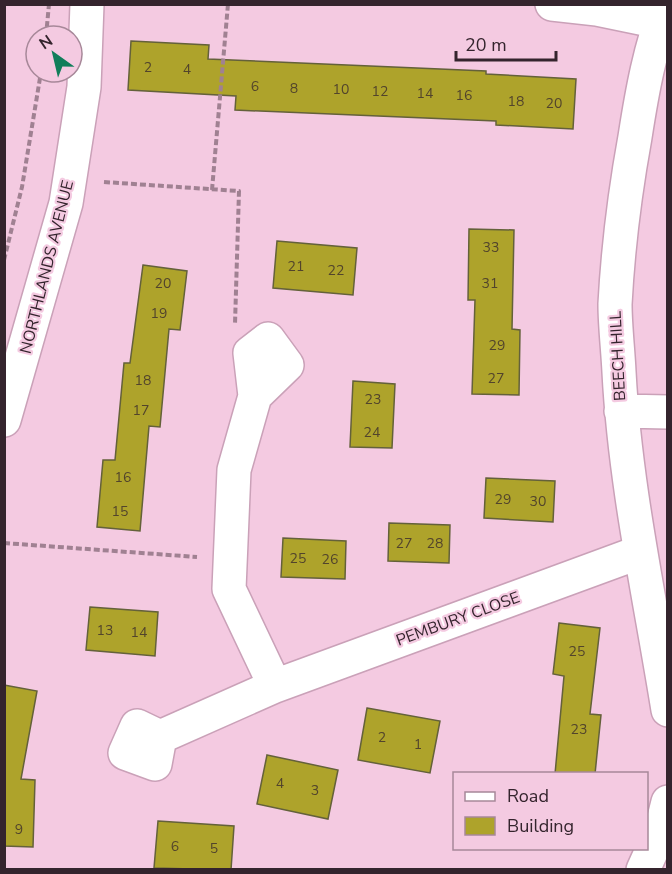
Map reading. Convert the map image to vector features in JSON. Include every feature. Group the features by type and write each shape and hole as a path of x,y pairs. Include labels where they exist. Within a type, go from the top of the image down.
{"street":[{"name":"NORTHLANDS AVENUE","path":"4,420 66,204 84,87 87,4"},
{"path":"552,4 664,13"},
{"name":"BEECH HILL","path":"664,13 643,86 626,186 615,305 621,411 640,552 651,603 668,710"},
{"path":"250,353 255,396 234,470 229,589 275,686"},
{"path":"621,411 668,412"},
{"name":"PEMBURY CLOSE","path":"160,737 275,686 640,552"},
{"path":"643,870 661,830 668,802"}],"path":[{"path":"47,24 49,4"},
{"path":"212,190 228,4"},
{"path":"4,260 21,186 39,84"},
{"path":"70,180 239,191 235,331 250,353"},
{"path":"4,543 230,560"}],"building":[{"path":"131,41 209,45 208,59 486,71 486,74 576,79 573,129 496,125 496,121 235,110 236,96 128,90"},
{"path":"469,229 514,230 512,329 520,330 519,395 472,394 475,300 468,300"},
{"path":"277,241 357,248 353,295 273,288"},
{"path":"143,265 187,271 180,330 169,329 160,427 149,426 140,531 97,527 103,460 115,460 124,363 130,363"},
{"path":"353,381 395,384 392,448 350,447"},
{"path":"486,478 555,481 553,522 484,518"},
{"path":"389,523 450,525 449,563 388,561"},
{"path":"283,538 346,541 345,579 281,577"},
{"path":"90,607 158,612 155,656 86,650"},
{"path":"559,623 600,628 590,714 601,715 595,772 555,772 564,676 553,674"},
{"path":"4,685 37,691 21,779 35,780 33,847 4,846"},
{"path":"367,708 440,721 430,773 358,760"},
{"path":"267,755 338,770 328,819 257,804"},
{"path":"158,821 234,826 231,870 154,868"}]}
